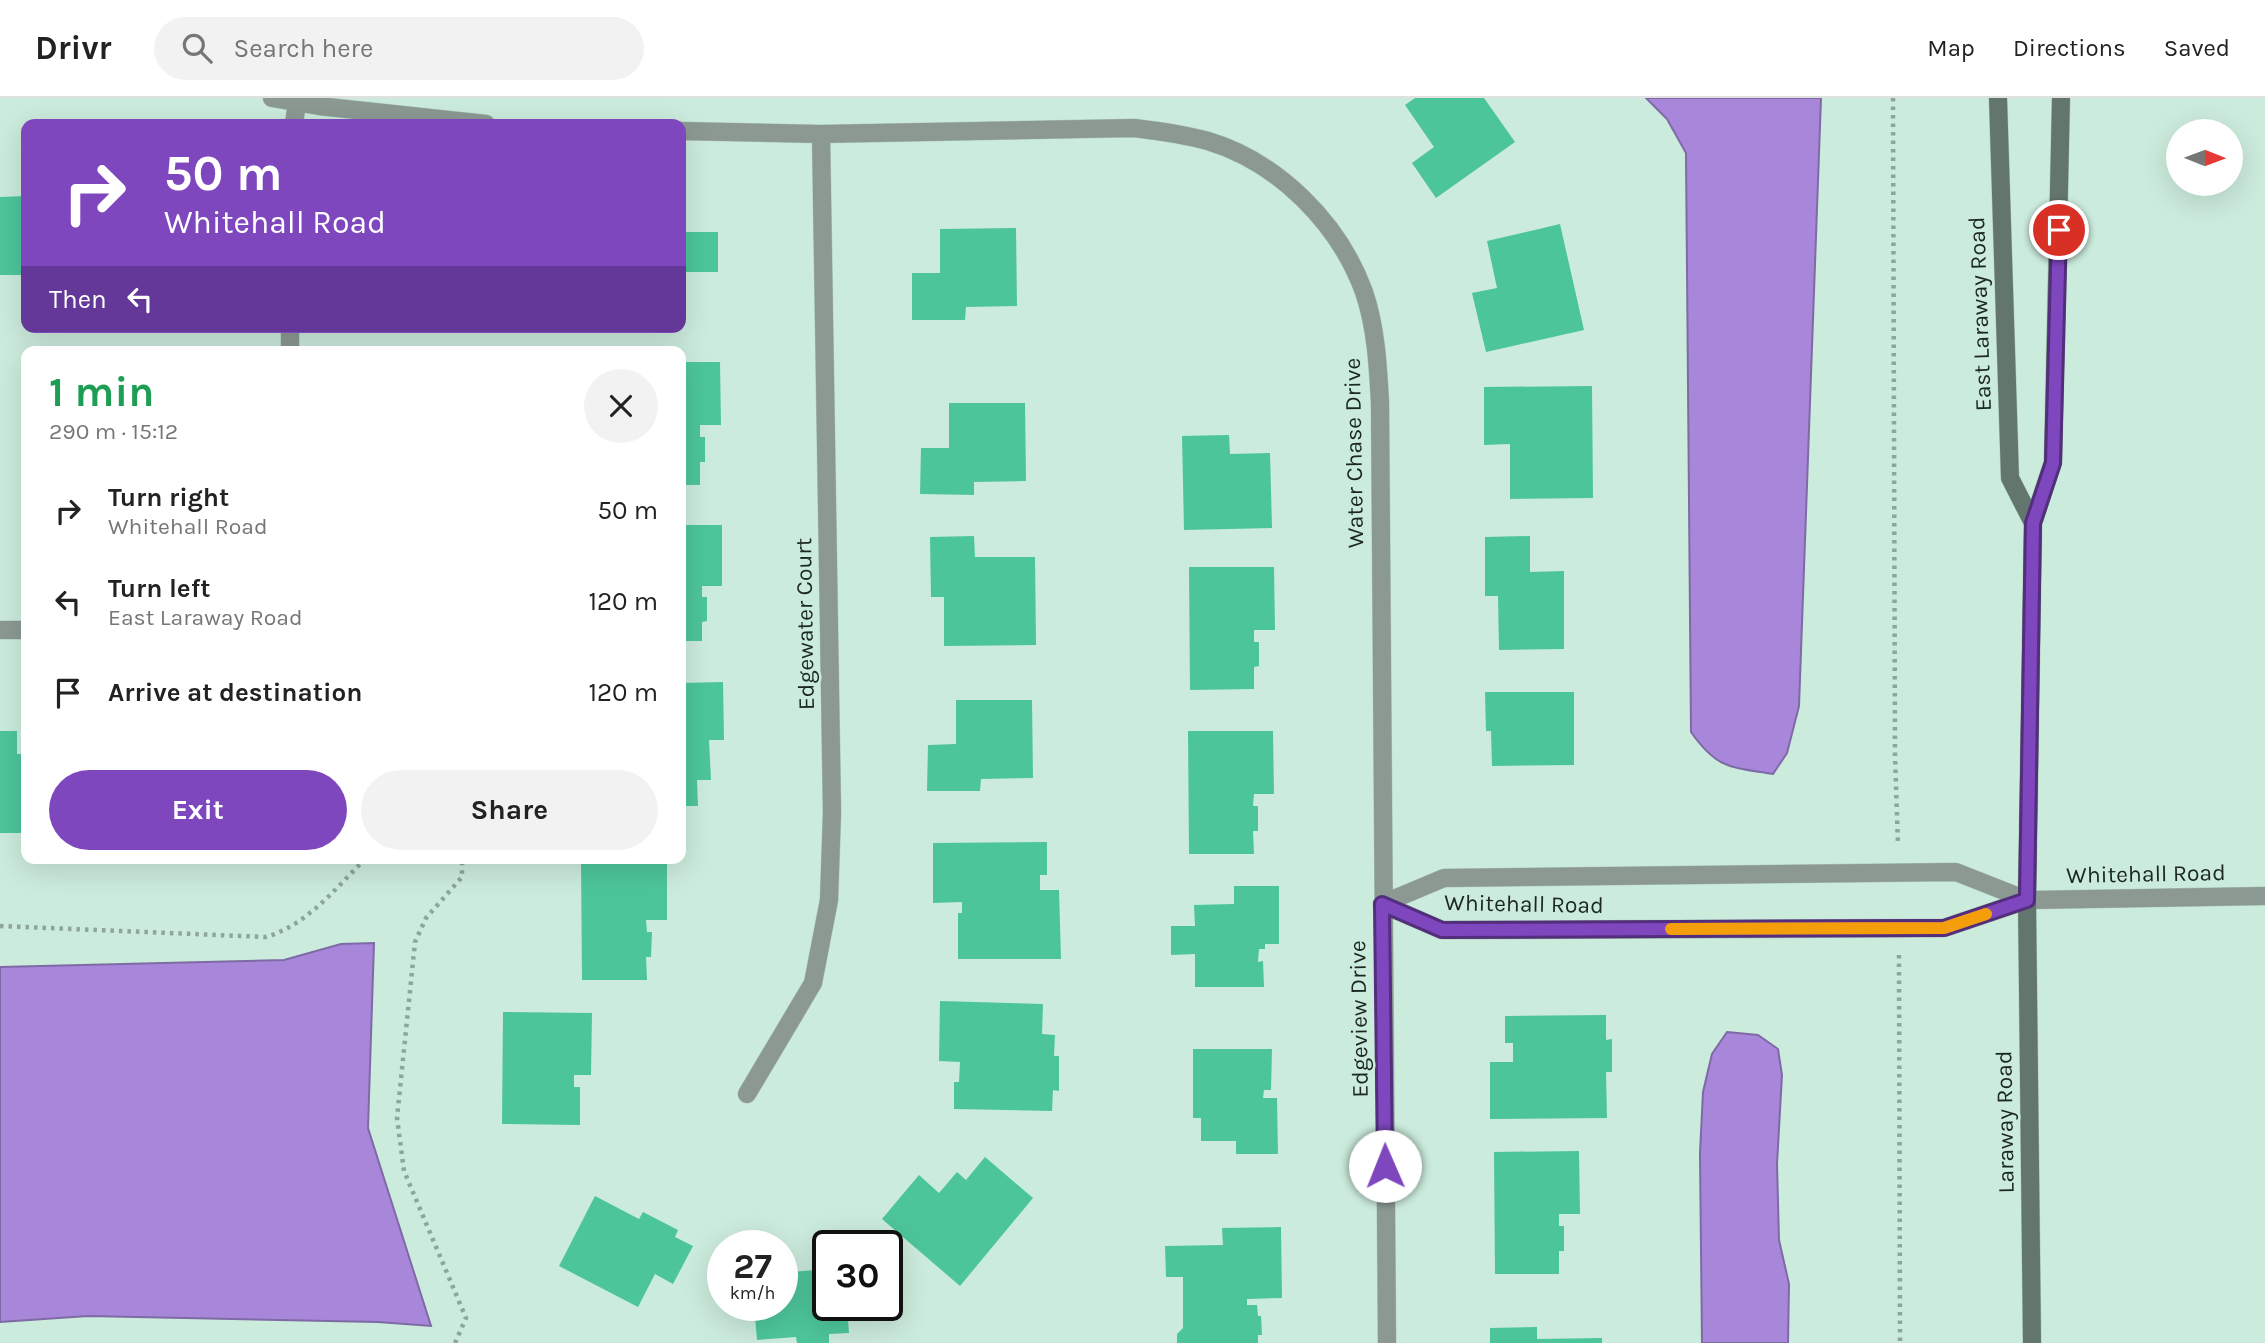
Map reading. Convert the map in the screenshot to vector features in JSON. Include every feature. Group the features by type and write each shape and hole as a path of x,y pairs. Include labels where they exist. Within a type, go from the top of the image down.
{"main road":[{"name":"East Laraway Road","path":"1998,98 2010,478 2033,523"},
{"name":"East Laraway Road","path":"2027,900 2033,523 2053,463 2062,98"},
{"name":"Laraway Road","path":"2027,900 2032,1343"}],"street":[{"path":"272,98 443,119"},
{"path":"295,119 297,102"},
{"name":"Water Chase Drive","path":"686,131 821,134 1120,128 1173,132 1210,141 1272,172 1299,194 1325,223 1349,259 1364,292 1375,340 1379,374 1382,904"},
{"name":"Edgewater Court","path":"747,1094 813,982 829,900 832,812 821,134"},
{"path":"0,629 21,630"},
{"name":"Whitehall Road","path":"1382,904 1444,878 1955,872 2027,900"},
{"name":"Whitehall Road","path":"1382,904 1442,930 1944,928 2027,900 2265,896"},
{"name":"Edgeview Drive","path":"1382,904 1387,1343"}],"path":[{"path":"1893,98 1895,742 1899,873"},
{"path":"0,926 266,937 286,931 296,924 323,902 360,864"},
{"path":"455,1343 466,1318 404,1171 397,1118 415,942 426,918 462,877 462,864"},
{"path":"1899,928 1899,1343"}],"shaded area":[{"path":"1646,98 1821,98 1799,706 1787,753 1773,774 1746,770 1717,760 1691,732 1686,153 1667,119"},
{"path":"374,943 368,1128 431,1326 378,1322 88,1316 0,1322 0,967 284,960 341,944"},
{"path":"1727,1032 1758,1035 1778,1049 1782,1075 1777,1164 1779,1240 1789,1284 1788,1343 1702,1343 1700,1153 1703,1092 1712,1054"}],"building":[{"path":"1415,98 1484,98 1515,142 1436,198 1412,163 1434,147 1405,105"},
{"path":"21,196 21,275 0,275 0,197"},
{"path":"1560,224 1584,330 1486,352 1472,293 1497,288 1487,241"},
{"path":"1016,228 1017,306 966,307 965,320 912,320 912,273 940,273 940,229"},
{"path":"686,232 718,232 718,272 686,272"},
{"path":"686,362 720,362 721,425 700,425 700,437 705,437 705,462 700,462 700,485 686,485"},
{"path":"1592,386 1593,498 1510,499 1510,444 1484,445 1484,387"},
{"path":"949,403 1025,403 1026,481 974,482 974,495 920,494 921,448 949,448"},
{"path":"1229,435 1230,454 1270,453 1272,528 1184,530 1182,436"},
{"path":"686,525 722,525 722,586 702,586 702,597 707,597 707,621 702,622 702,641 686,641"},
{"path":"974,536 975,557 1035,557 1036,645 944,646 944,597 931,597 930,537"},
{"path":"1530,536 1530,572 1564,571 1564,649 1499,650 1498,596 1485,596 1485,537"},
{"path":"1189,567 1274,567 1275,630 1254,630 1254,642 1259,642 1259,666 1254,667 1254,689 1190,690"},
{"path":"723,682 724,740 709,740 711,780 697,780 698,806 686,806 686,683"},
{"path":"1485,692 1574,692 1574,765 1492,766 1491,731 1486,731"},
{"path":"956,700 1032,700 1033,778 981,779 980,791 927,791 928,745 956,744"},
{"path":"0,731 17,731 17,754 21,754 21,833 0,833"},
{"path":"1188,731 1273,731 1274,794 1254,794 1253,806 1258,806 1258,831 1253,831 1254,854 1189,854"},
{"path":"1047,842 1047,875 1040,875 1040,890 1059,890 1061,959 958,959 958,913 962,913 962,902 933,903 933,843"},
{"path":"581,864 667,864 667,920 646,920 647,932 652,932 651,957 646,957 647,980 582,980"},
{"path":"1234,886 1279,886 1279,944 1265,944 1265,949 1259,949 1258,962 1263,961 1264,987 1195,987 1195,954 1171,955 1171,926 1195,926 1194,905 1234,904"},
{"path":"940,1001 1043,1004 1042,1034 1055,1035 1054,1056 1059,1056 1059,1091 1053,1090 1052,1111 954,1109 954,1082 959,1082 960,1062 939,1061"},
{"path":"503,1012 592,1013 591,1075 574,1075 574,1087 580,1087 580,1125 502,1124"},
{"path":"1606,1015 1606,1040 1612,1039 1612,1072 1606,1072 1607,1118 1490,1119 1490,1062 1513,1062 1513,1043 1505,1043 1505,1016"},
{"path":"1193,1049 1272,1049 1271,1090 1264,1090 1263,1098 1277,1098 1278,1154 1236,1154 1236,1141 1201,1141 1201,1118 1193,1118"},
{"path":"1579,1151 1580,1214 1559,1214 1559,1226 1564,1226 1564,1251 1559,1251 1559,1274 1495,1274 1494,1152"},
{"path":"985,1157 1033,1198 960,1286 903,1237 903,1230 895,1230 882,1219 919,1175 939,1193 957,1172 966,1180"},
{"path":"595,1196 639,1219 643,1212 678,1230 675,1237 693,1246 673,1284 655,1274 638,1307 559,1266"},
{"path":"1281,1227 1282,1298 1247,1299 1247,1305 1257,1305 1258,1316 1261,1316 1262,1335 1258,1335 1258,1343 1177,1343 1177,1334 1183,1328 1183,1277 1166,1277 1165,1246 1223,1245 1222,1228"},
{"path":"812,1270 812,1321 848,1321 849,1333 829,1334 829,1343 797,1343 796,1337 757,1340 755,1321 798,1321 798,1271"},
{"path":"1537,1327 1537,1339 1602,1338 1602,1343 1490,1343 1490,1328"}],"slow traffic":[{"path":"1671,929 1944,928 1986,914"}],"route":[{"path":"1385,1166 1382,904 1442,930 1944,928 2027,900 2033,523 2053,463 2059,230"}]}
